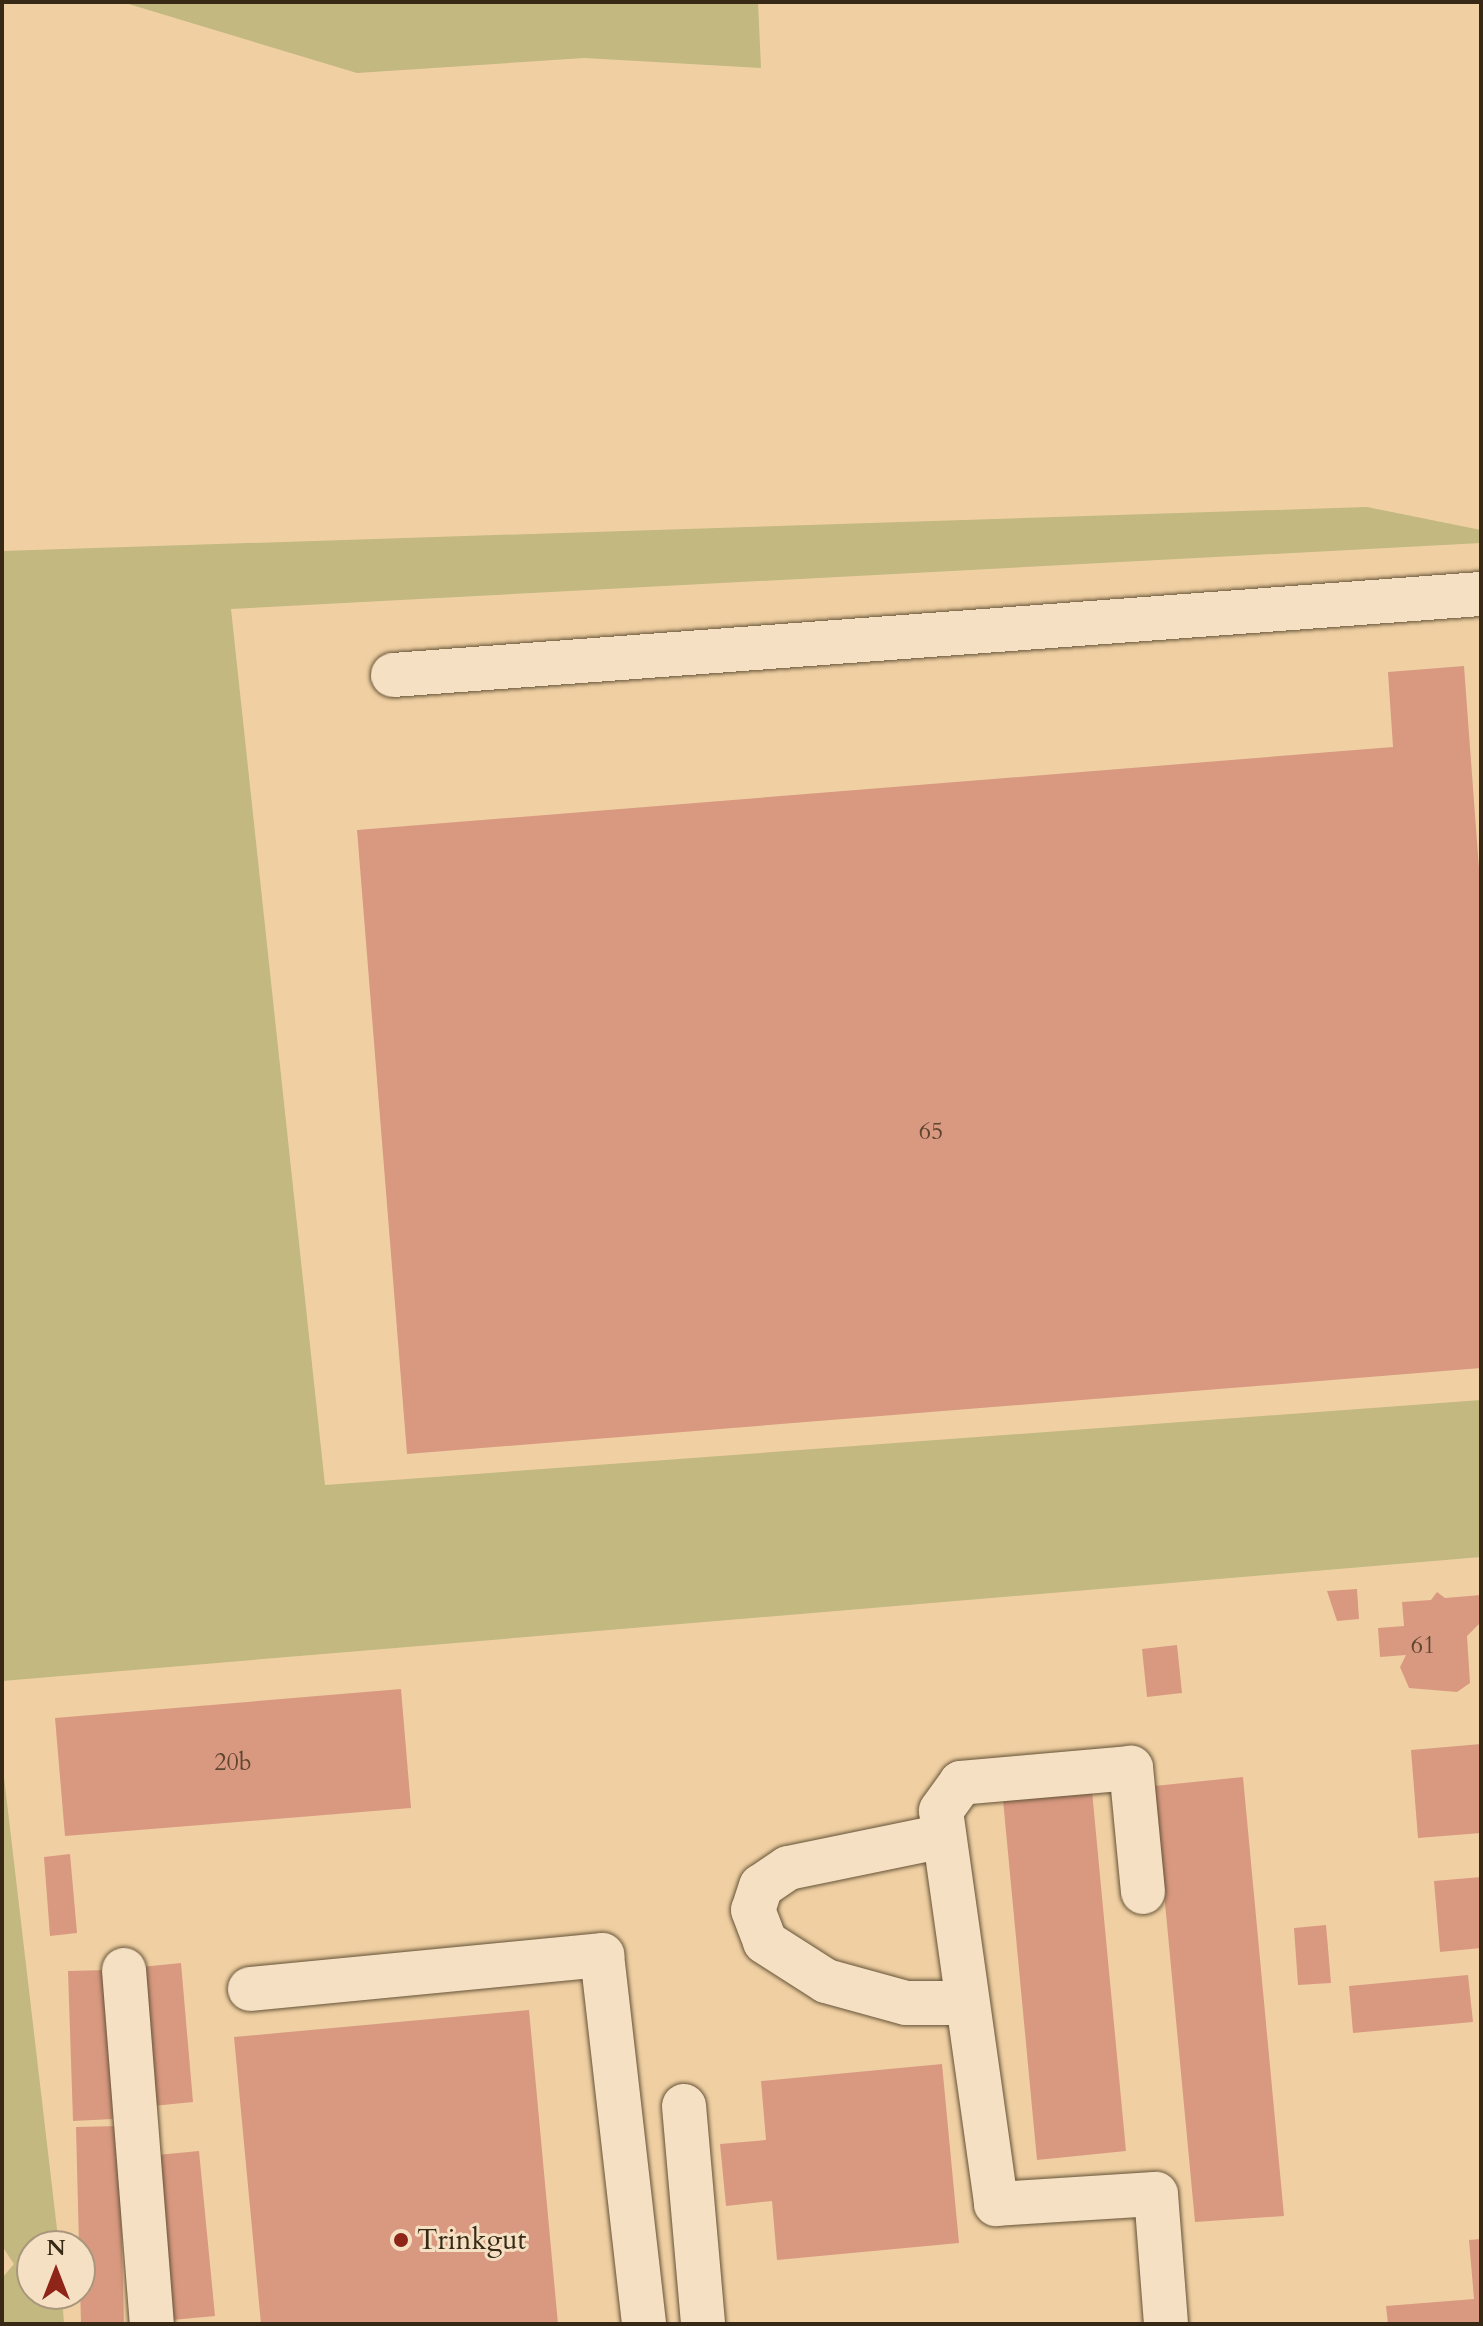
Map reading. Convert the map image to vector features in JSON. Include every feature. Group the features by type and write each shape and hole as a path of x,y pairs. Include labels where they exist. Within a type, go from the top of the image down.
{"lane":[{"path":"393,675 1481,594"},
{"path":"1143,1892 1131,1768 961,1783 941,1811 965,2003 996,2204 1156,2194 1166,2324"},
{"path":"944,1836 788,1868 761,1886 753,1910 765,1942 826,1981 906,2003 965,2003"},
{"path":"250,1989 602,1955 644,2324"},
{"path":"124,1970 152,2324"},
{"path":"684,2106 703,2324"}],"shaded area":[{"path":"122,2 758,2 761,68 584,58 357,73"},
{"path":"1367,507 1481,530 1481,543 231,609 325,1485 1481,1400 1481,1557 2,1681 2,551"},
{"path":"2,1760 57,2230 16,2230 16,2310 63,2310 64,2324 2,2324 2,2278 14,2264 2,2246"}],"building":[{"path":"1464,666 1481,896 1481,1368 407,1454 357,830 1393,747 1388,672"},
{"path":"1357,1589 1359,1619 1337,1621 1327,1591"},
{"path":"1437,1592 1445,1598 1481,1595 1481,1622 1467,1636 1470,1683 1457,1692 1409,1688 1400,1667 1406,1655 1380,1657 1378,1628 1404,1626 1402,1602 1431,1600"},
{"path":"1177,1645 1182,1693 1147,1697 1142,1649"},
{"path":"401,1689 411,1808 65,1836 55,1718"},
{"path":"1481,1744 1481,1833 1418,1838 1411,1750"},
{"path":"1243,1777 1284,2216 1195,2222 1154,1786"},
{"path":"1092,1791 1126,2151 1037,2160 1003,1800"},
{"path":"70,1854 77,1933 50,1936 44,1857"},
{"path":"1481,1877 1481,1948 1440,1952 1434,1881"},
{"path":"1326,1925 1331,1983 1298,1985 1294,1928"},
{"path":"181,1963 193,2102 153,2106 141,1967"},
{"path":"108,1970 113,2119 73,2121 68,1971"},
{"path":"1468,1975 1473,2022 1353,2033 1349,1986"},
{"name":"Trinkgut","path":"529,2010 558,2324 261,2324 234,2037"},
{"path":"942,2064 959,2243 777,2260 772,2201 726,2206 720,2144 766,2140 761,2081"},
{"path":"119,2126 124,2324 81,2324 81,2310 96,2310 96,2230 79,2230 76,2127"},
{"path":"199,2151 215,2316 172,2320 157,2155"},
{"path":"1481,2239 1481,2324 1388,2324 1386,2306 1474,2299 1469,2240"}],"place":[{"name":"Trinkgut","path":"401,2240"}]}
